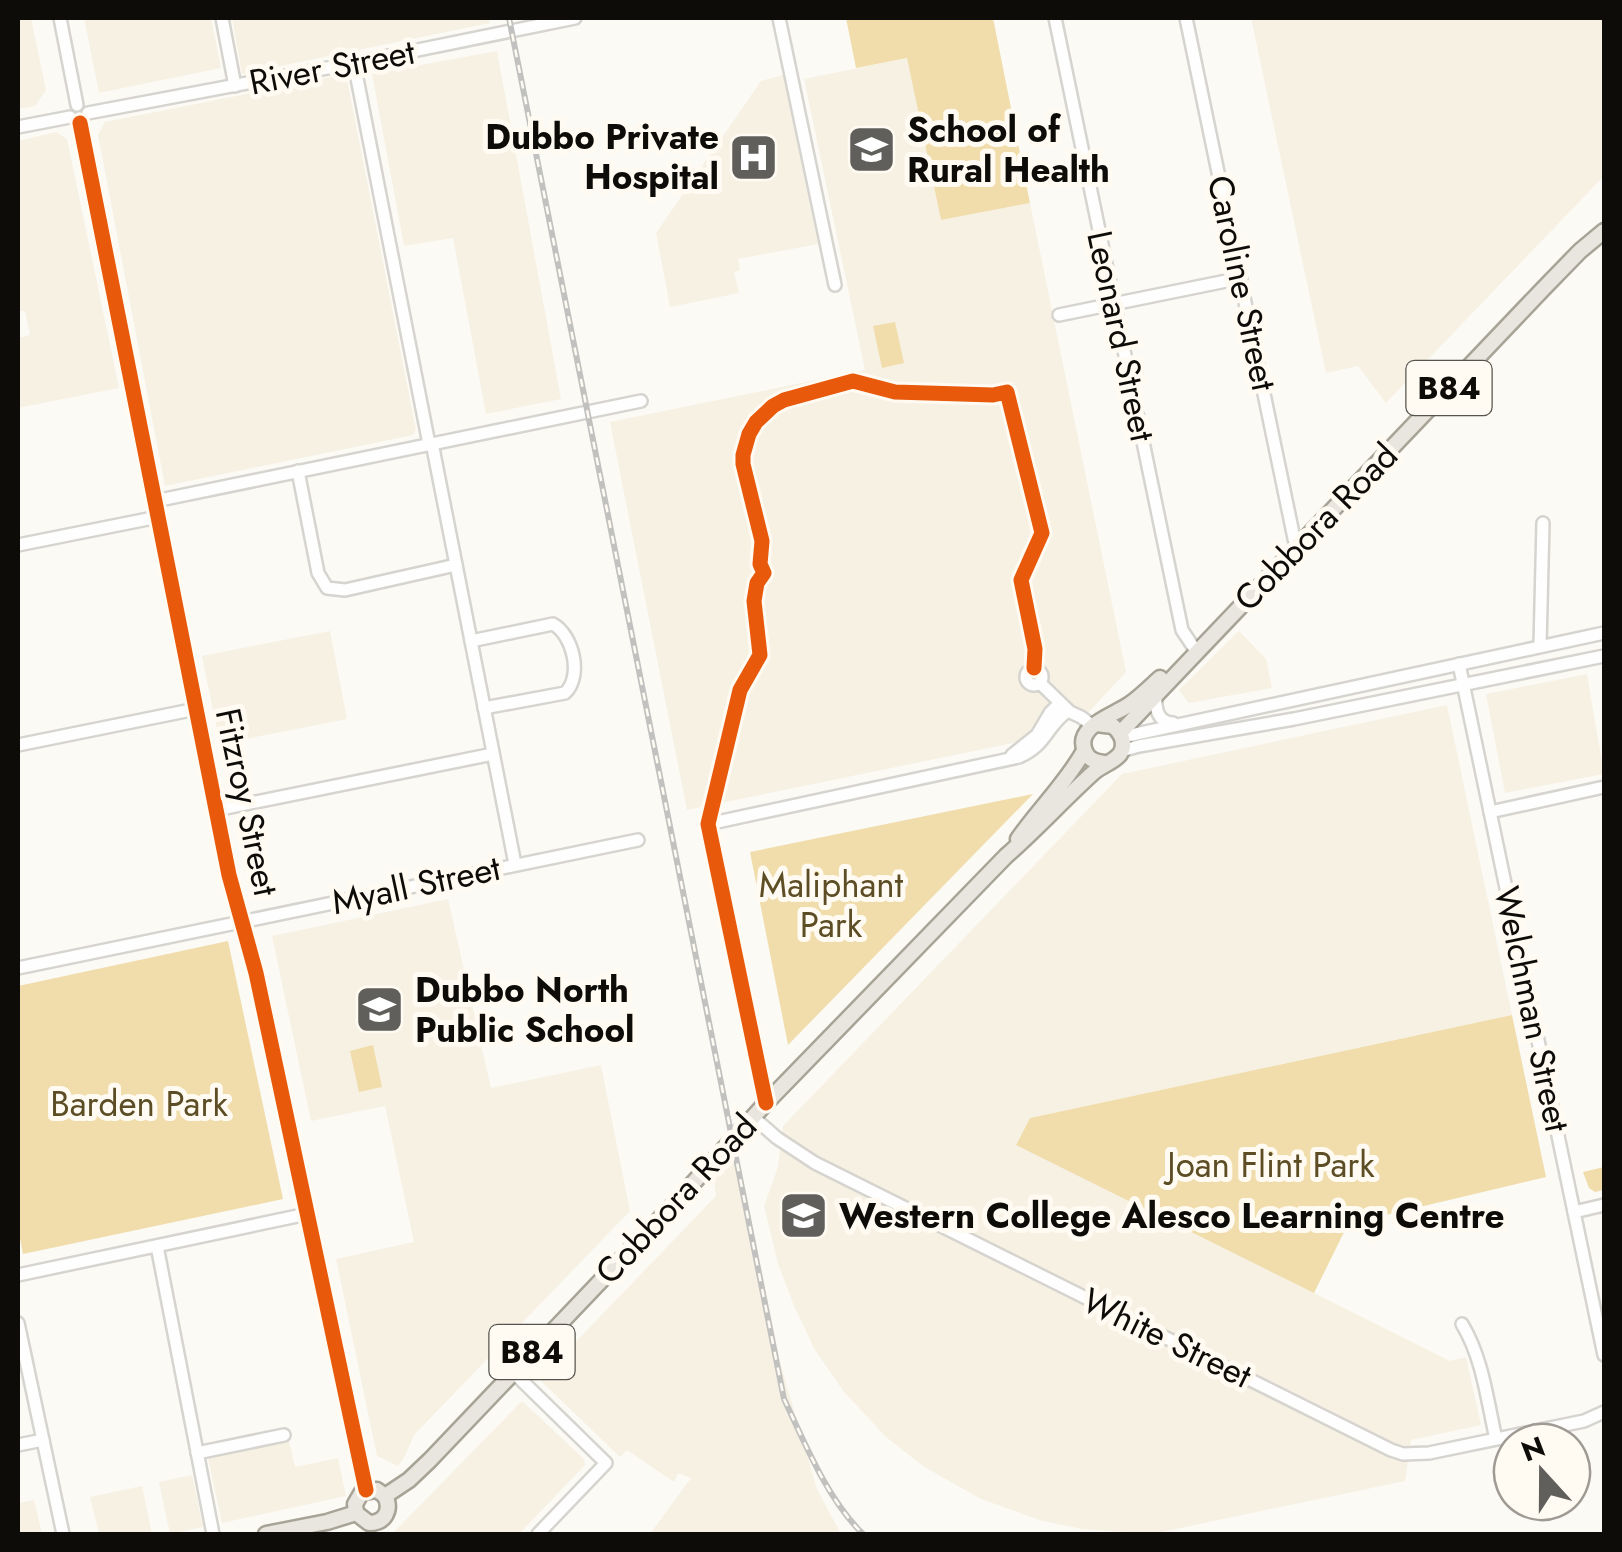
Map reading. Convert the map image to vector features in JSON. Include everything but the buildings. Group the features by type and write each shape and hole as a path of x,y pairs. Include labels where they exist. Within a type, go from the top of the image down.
{"main road":[{"name":"Cobbora Road","path":"1121,740 1196,651 1604,230"},
{"name":"Cobbora Road","path":"1006,856 1075,767 1089,735 1196,651"},
{"path":"1104,763 1093,760 1089,735 1112,726 1121,740"},
{"name":"B84","path":"1104,763 1114,760 1121,740"},
{"name":"Cobbora Road","path":"385,1496 430,1460 766,1103 1006,856 1104,763"},
{"path":"266,1534 356,1513 356,1499 366,1490 377,1490 385,1496"},
{"name":"B84","path":"356,1513 375,1529 387,1512 385,1496"}],"street":[{"path":"60,18 77,105 70,110 79,118"},
{"path":"222,18 235,86"},
{"name":"River Street","path":"18,127 575,18"},
{"path":"779,18 835,285"},
{"name":"Leonard Street","path":"1055,18 1182,630 1196,651"},
{"name":"Caroline Street","path":"1186,18 1296,548"},
{"path":"354,63 515,864"},
{"name":"Fitzroy Street","path":"79,118 229,875 256,973 366,1490"},
{"path":"1058,316 1242,278"},
{"path":"766,1103 708,824 740,690 760,655 754,601 764,573 760,564 762,541 743,454 756,422 784,400 853,381 894,392 1007,392 1042,533 1021,580 1035,649 1034,668 1027,673 1027,681 1040,683 1089,735"},
{"path":"155,501 641,401"},
{"path":"298,472 318,574 327,588 344,590 456,565"},
{"path":"18,545 158,517"},
{"path":"1540,646 1543,523"},
{"path":"471,641 552,624 566,635 573,664 572,686 565,692 484,708"},
{"path":"1121,740 1604,633"},
{"path":"1121,740 1152,743 1604,659"},
{"name":"Welchman Street","path":"1459,664 1604,1355"},
{"path":"1156,694 1155,705 1161,719 1182,724"},
{"path":"18,745 196,709"},
{"path":"708,824 1005,760 1036,735 1050,713 1066,709"},
{"path":"216,810 493,754"},
{"path":"1490,812 1604,787"},
{"name":"Myall Street","path":"18,968 638,840"},
{"name":"White Street","path":"753,1117 815,1162 1391,1450 1416,1454 1492,1441"},
{"path":"1574,1212 1604,1205"},
{"path":"18,1275 307,1214"},
{"path":"156,1246 213,1534"},
{"path":"18,1323 62,1534"},
{"path":"1462,1324 1474,1344 1492,1422"},
{"path":"513,1372 606,1462 538,1534"},
{"name":"White Street","path":"1579,1422 1604,1412"},
{"path":"197,1452 284,1435"},
{"path":"18,1445 42,1440"}],"shaded area":[{"path":"18,18 31,18 46,90 35,106 18,109"},
{"path":"84,18 211,18 221,68 99,93"},
{"path":"232,18 489,18 490,23 242,74"},
{"path":"1251,18 1604,18 1604,176 1386,403 1358,366 1326,373"},
{"path":"497,51 561,399 486,414 453,238 404,246 372,74"},
{"path":"907,58 941,220 1030,203 1126,672 1086,715 1055,693 1023,741 687,810 610,422 865,370 804,79"},
{"path":"346,74 416,430 413,435 165,486 98,135 105,122"},
{"name":"Dubbo Private Hospital","path":"783,75 818,244 738,259 740,270 734,272 739,293 670,307 656,233 761,81"},
{"path":"56,132 67,139 119,388 18,408 18,338 30,335 25,311 18,311 18,141"},
{"path":"330,631 347,719 220,744 202,656"},
{"path":"1239,631 1266,659 1272,688 1189,703 1179,690"},
{"path":"1587,674 1604,774 1505,793 1486,694"},
{"path":"1447,705 1512,1015 1030,1118 1016,1144 1450,1361 1466,1357 1481,1425 1411,1440 1405,1481 1152,1534 1082,1529 1043,1521 981,1499 923,1466 886,1437 844,1392 815,1350 794,1306 778,1264 764,1206 778,1167 783,1126 1122,774"},
{"path":"448,899 491,1088 601,1065 630,1211 414,1435 398,1466 377,1456 336,1259 414,1242 385,1106 311,1121 272,936"},
{"path":"739,1158 781,1366 817,1489 841,1534 650,1534 691,1478 678,1473 674,1482 627,1450 620,1457 541,1381 716,1196 713,1173"},
{"path":"522,1401 584,1459 585,1465 519,1534 395,1534 394,1532"},
{"path":"289,1441 295,1467 338,1458 346,1496 222,1523 208,1458"},
{"path":"192,1475 203,1527 170,1534 159,1482"},
{"path":"142,1486 152,1534 99,1534 90,1497"},
{"path":"34,1500 42,1534 18,1534 18,1503"}],"green space":[{"path":"846,18 993,18 1030,203 941,220 907,58 856,68"},
{"path":"895,322 904,363 882,368 873,326"},
{"name":"Maliphant Park","path":"1033,794 788,1045 750,852"},
{"name":"Barden Park","path":"228,941 283,1199 23,1254 18,1228 18,986"},
{"name":"Joan Flint Park","path":"1512,1015 1546,1177 1348,1224 1314,1293 1016,1145 1030,1118"},
{"path":"373,1045 382,1087 359,1092 350,1051"},
{"path":"1604,1167 1604,1190 1595,1192 1589,1188 1583,1172"}],"railway":[{"path":"509,18 784,1399 828,1488 863,1534"}],"cycle path":[{"path":"80,123 229,875 256,973 366,1490"},
{"path":"766,1103 708,824 740,690 760,655 754,601 757,583 764,573 760,564 762,541 743,464 749,434 756,422 784,400 853,381 895,392 1007,392 1042,533 1021,580 1035,649 1034,668"}],"place":[{"name":"School of Rural Health","path":"872,150"},
{"name":"Dubbo Private Hospital","path":"754,157"},
{"name":"Dubbo North Public School","path":"380,1010"},
{"name":"Western College Alesco Learning Centre","path":"804,1216"}]}
